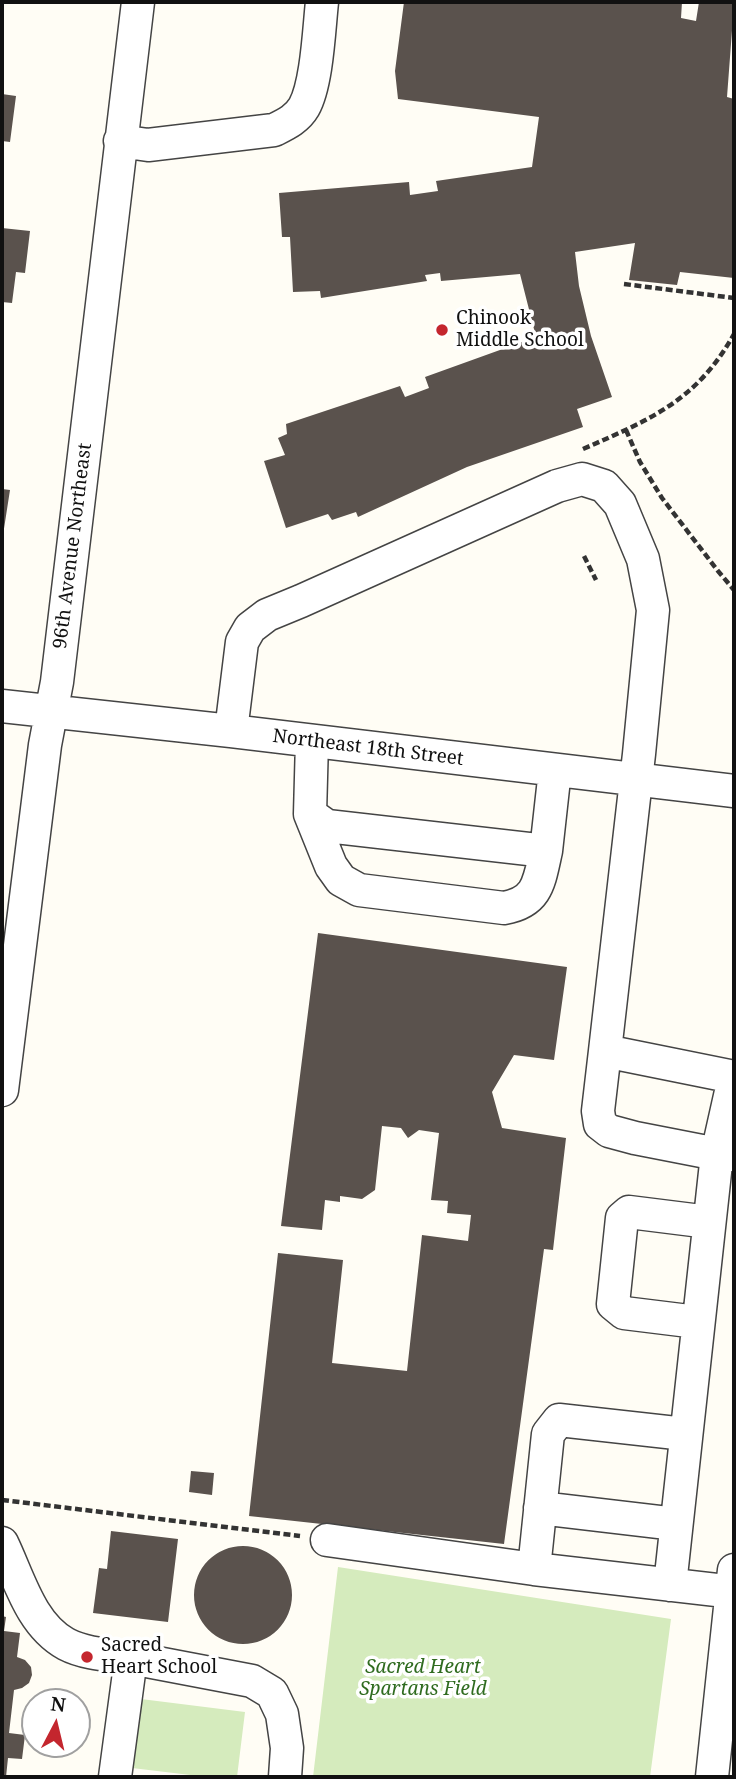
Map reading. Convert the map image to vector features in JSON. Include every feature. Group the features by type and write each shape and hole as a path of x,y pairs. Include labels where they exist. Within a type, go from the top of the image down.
{"street":[{"name":"96th Avenue Northeast","path":"2,1090 45,745 58,668 138,2"},
{"path":"120,141 148,145 274,130 290,122 303,108 312,88 322,2"},
{"path":"231,731 242,642 250,628 267,615 557,486 582,479 604,486 620,504 643,559 653,610 598,1111 600,1124 609,1131 635,1138 726,1154"},
{"name":"Northeast 18th Street","path":"2,706 734,791"},
{"path":"312,741 310,814 331,866 341,880 359,890 504,908 518,906 531,897 539,884 546,851 555,770"},
{"path":"310,814 327,826 546,851"},
{"path":"605,1051 734,1078 726,1154 709,1222 670,1585"},
{"path":"697,1322 624,1312 613,1304 622,1218 629,1212 709,1222"},
{"path":"534,1569 548,1434 559,1420 685,1434"},
{"path":"540,1508 677,1524"},
{"path":"327,1540 670,1585 733,1585 712,1777"},
{"path":"2,1543 36,1616 50,1632 67,1644 84,1651 252,1681 272,1693 282,1714 286,1748 285,1777"},
{"path":"115,1777 131,1658"}],"path":[{"path":"624,284 734,298"},
{"path":"572,454 646,421 690,391 725,351 734,334"},
{"path":"626,430 640,462 662,498 734,590"},
{"path":"584,556 596,580"},
{"path":"2,1500 327,1540"}],"green space":[{"name":"Sacred Heart Spartans Field","path":"338,1567 671,1619 650,1777 313,1777"},
{"path":"141,1699 245,1712 237,1777 207,1777 132,1768"}],"building":[{"path":"404,2 682,2 681,18 696,21 699,2 734,4 727,97 734,99 734,278 680,272 677,285 629,280 635,243 575,252 579,286 591,336 612,397 577,409 583,427 467,467 358,517 356,512 332,520 328,514 286,528 264,461 285,455 278,438 287,434 286,424 400,386 405,397 429,388 425,377 536,337 520,274 441,281 440,273 425,275 427,281 321,298 320,291 293,292 290,237 282,237 279,193 409,182 410,195 438,191 436,181 532,167 539,117 398,99 395,71"},
{"path":"2,94 16,96 10,142 2,141"},
{"path":"2,228 30,231 25,273 16,272 12,303 2,302"},
{"path":"2,489 10,490 3,535 2,535"},
{"path":"318,933 567,967 554,1060 514,1055 492,1092 502,1128 566,1138 553,1250 544,1249 504,1544 249,1516 278,1253 343,1260 332,1363 407,1371 422,1235 468,1241 471,1215 447,1213 448,1201 431,1200 439,1133 419,1130 408,1138 401,1128 382,1126 375,1190 362,1199 340,1196 340,1202 325,1200 322,1230 281,1226"},
{"path":"191,1471 214,1473 212,1495 189,1492"},
{"path":"111,1531 178,1539 168,1622 93,1613 99,1568 107,1569"},
{"path":"233,1546 253,1546 278,1560 289,1576 292,1595 289,1614 278,1630 253,1644 233,1644 216,1636 202,1622 194,1605 194,1585 202,1568 216,1554"},
{"path":"2,1616 6,1617 4,1631 20,1633 17,1657 25,1660 31,1667 32,1675 29,1683 14,1690 9,1733 21,1734 22,1759 8,1758 6,1777 2,1777"}],"place":[{"name":"Chinook Middle School","path":"442,330"},
{"name":"Sacred Heart School","path":"87,1657"}]}
